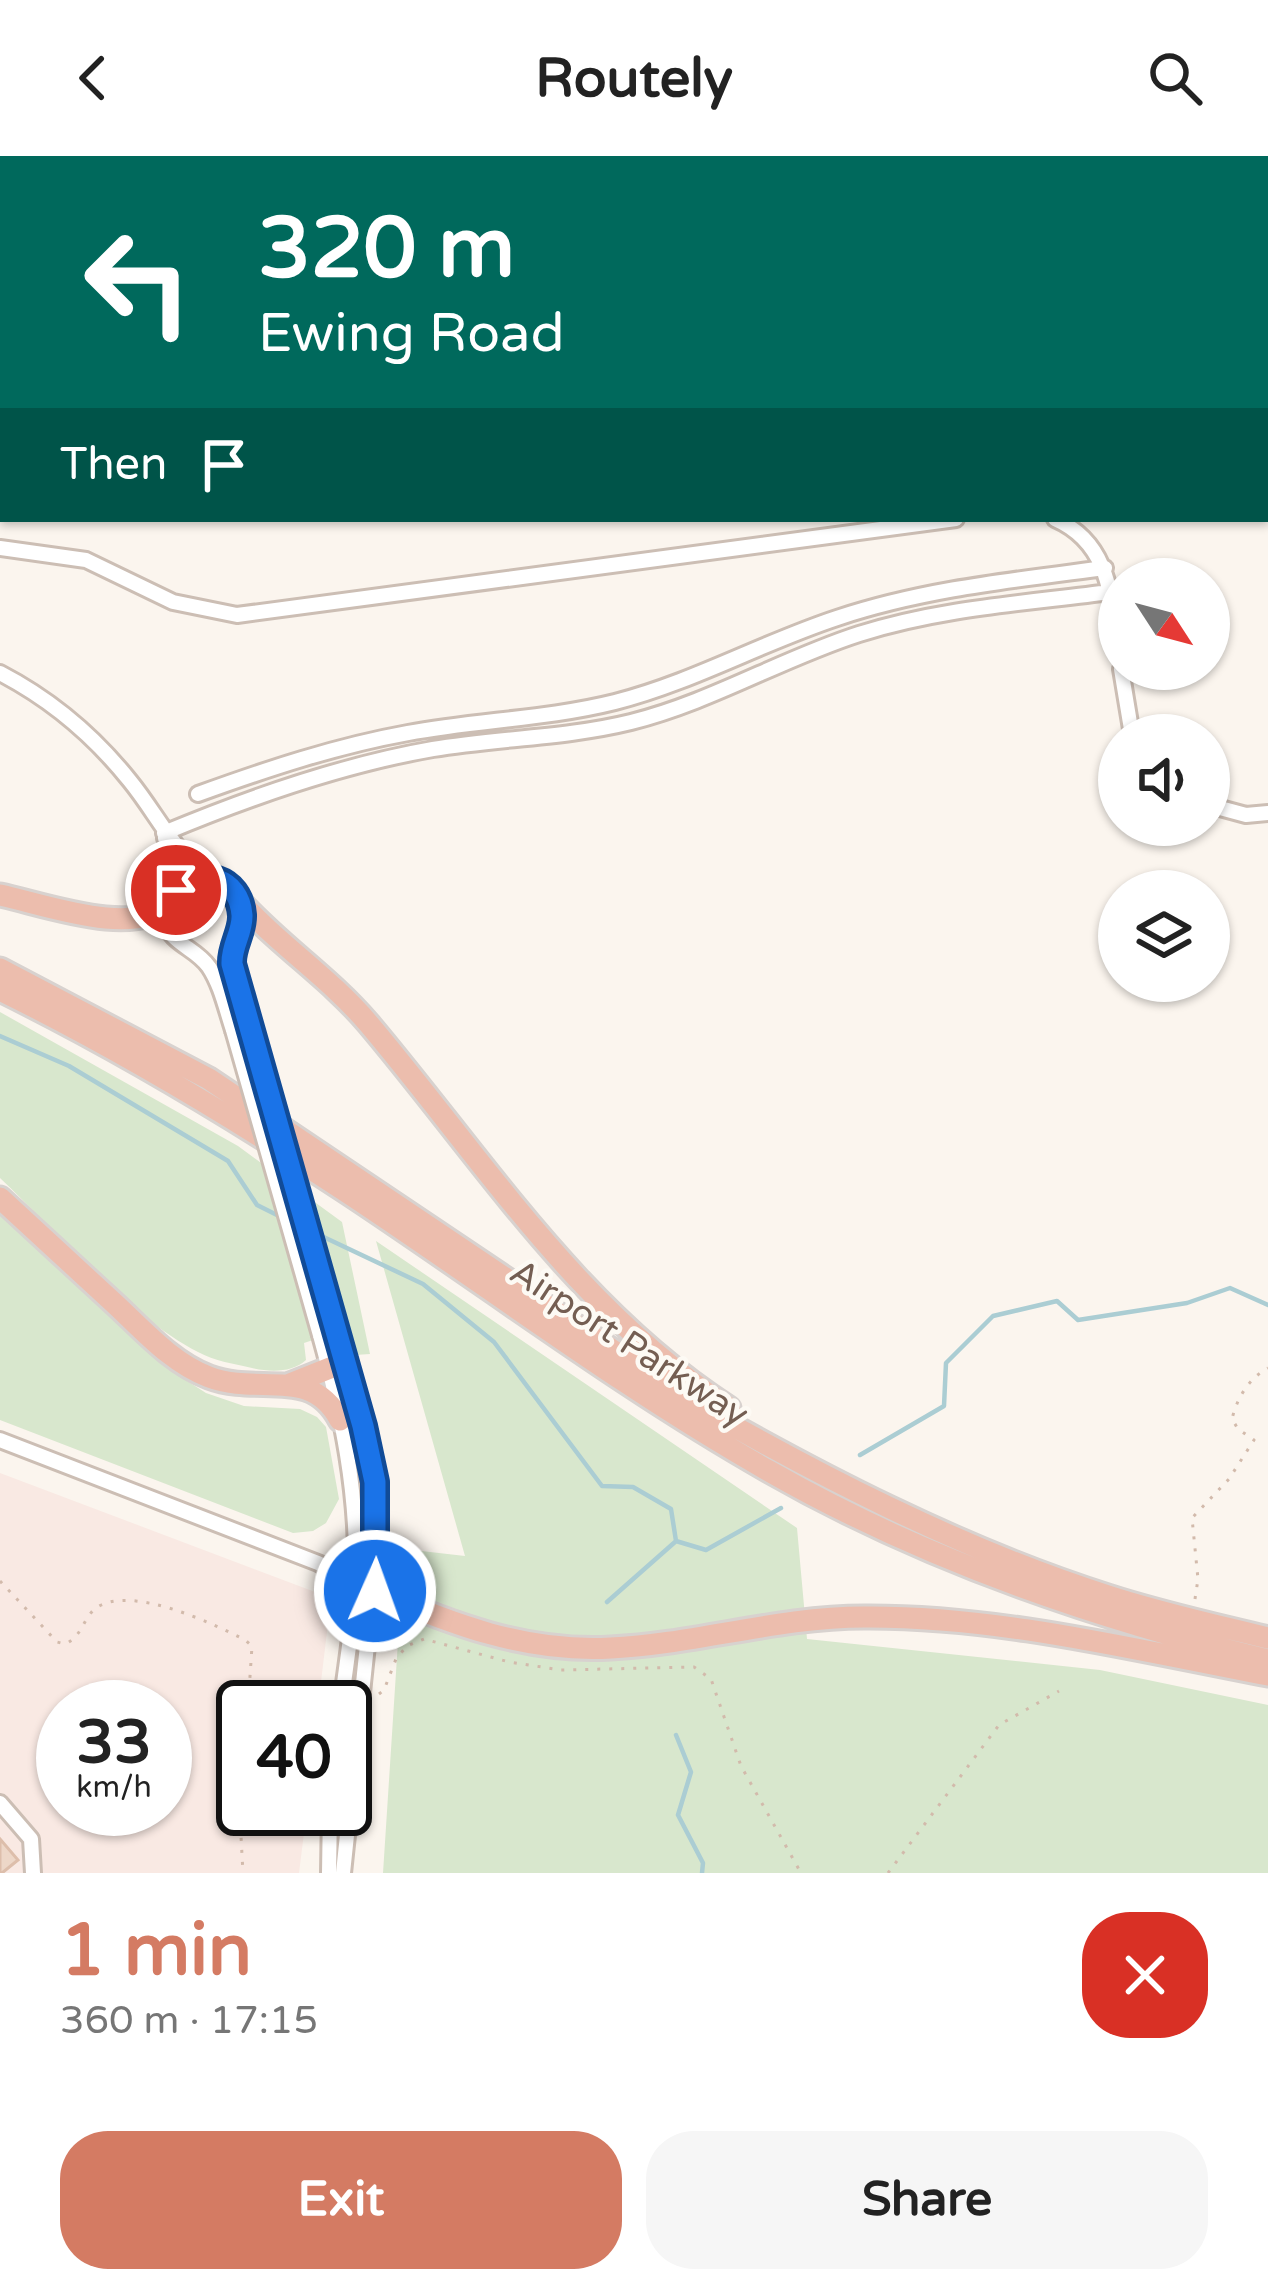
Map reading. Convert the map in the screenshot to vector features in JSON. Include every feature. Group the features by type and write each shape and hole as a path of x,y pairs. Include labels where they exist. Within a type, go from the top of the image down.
{"highway":[{"path":"0,896 122,920 154,916 171,897"},
{"path":"236,897 254,919 343,994 535,1234 603,1306 703,1391 840,1480"},
{"name":"Airport Parkway","path":"0,969 209,1079 682,1397 754,1438 1052,1576 1268,1638"},
{"name":"Airport Parkway","path":"0,989 139,1061 236,1121 639,1392 772,1473 989,1575 1097,1613 1268,1660"},
{"path":"0,1198 176,1359 224,1382 259,1387 289,1385 337,1365"},
{"path":"289,1385 322,1394 340,1420"},
{"path":"365,1585 490,1636 590,1649 638,1646 814,1618 918,1618 1050,1634 1268,1675"},
{"path":"370,1640 391,1614 415,1608"}],"street":[{"path":"0,548 86,560 173,602 237,615 934,522"},
{"path":"1060,522 1084,538 1098,558"},
{"path":"198,794 391,736 550,715 641,695 706,674 822,623 905,598 1098,569"},
{"path":"164,833 380,760 446,747 584,732 656,715 824,647 890,626 961,611 1098,594"},
{"path":"0,673 33,692 108,755 134,784 164,833 175,866 167,931 211,970 233,1030 320,1335 337,1365 375,1482 365,1585 346,1680"},
{"path":"1230,811 1268,813"},
{"path":"164,833 208,876 229,886 242,918 232,964 338,1334 340,1420 370,1640 366,1680"},
{"path":"171,897 187,881 208,876"},
{"path":"0,1440 365,1585"},
{"path":"0,1803 31,1839 33,1873"},
{"path":"329,1873 330,1836"},
{"path":"343,1873 347,1836"}],"path":[{"path":"1191,1618 1198,1579 1192,1518 1229,1479 1254,1440 1232,1419 1236,1402 1256,1374 1268,1368"},
{"path":"0,1580 57,1642 65,1644 80,1634 97,1607 121,1599 166,1608 234,1634 252,1646 250,1680"},
{"path":"372,1699 384,1690 406,1646 424,1639 509,1663 561,1670 694,1666 711,1679 741,1766 801,1873"},
{"path":"887,1873 999,1725 1058,1691"},
{"path":"240,1836 243,1873"}],"shaded area":[{"path":"0,1473 331,1598 321,1680 216,1680 216,1836 304,1836 299,1873 0,1873"}],"green space":[{"path":"0,1012 238,1146 342,1222 370,1354 355,1355 343,1330 304,1343 306,1360 294,1367 266,1370 232,1364 204,1355 172,1336 94,1272 0,1178"},
{"path":"0,1215 167,1368 206,1393 244,1406 300,1409 317,1417 326,1427 339,1499 326,1523 313,1531 293,1533 0,1420"},
{"path":"376,1241 797,1528 807,1639 1100,1670 1268,1705 1268,1873 383,1873 404,1549 465,1556"}],"building":[{"path":"0,1839 18,1860 2,1873 0,1873"}],"waterway":[{"path":"0,1036 69,1066 228,1161 257,1205 281,1217"},
{"path":"313,1232 423,1284 494,1342 602,1486 633,1487 671,1509 676,1541 706,1550 781,1508"},
{"path":"860,1455 944,1406 946,1363 993,1316 1057,1301 1078,1320 1187,1303 1230,1288 1268,1305"},
{"path":"607,1602 675,1542"},
{"path":"676,1735 691,1772 678,1815 703,1863 702,1873"}],"route":[{"path":"176,890 187,881 208,876 229,886 241,909 232,964 338,1334 375,1482 375,1591"}]}
